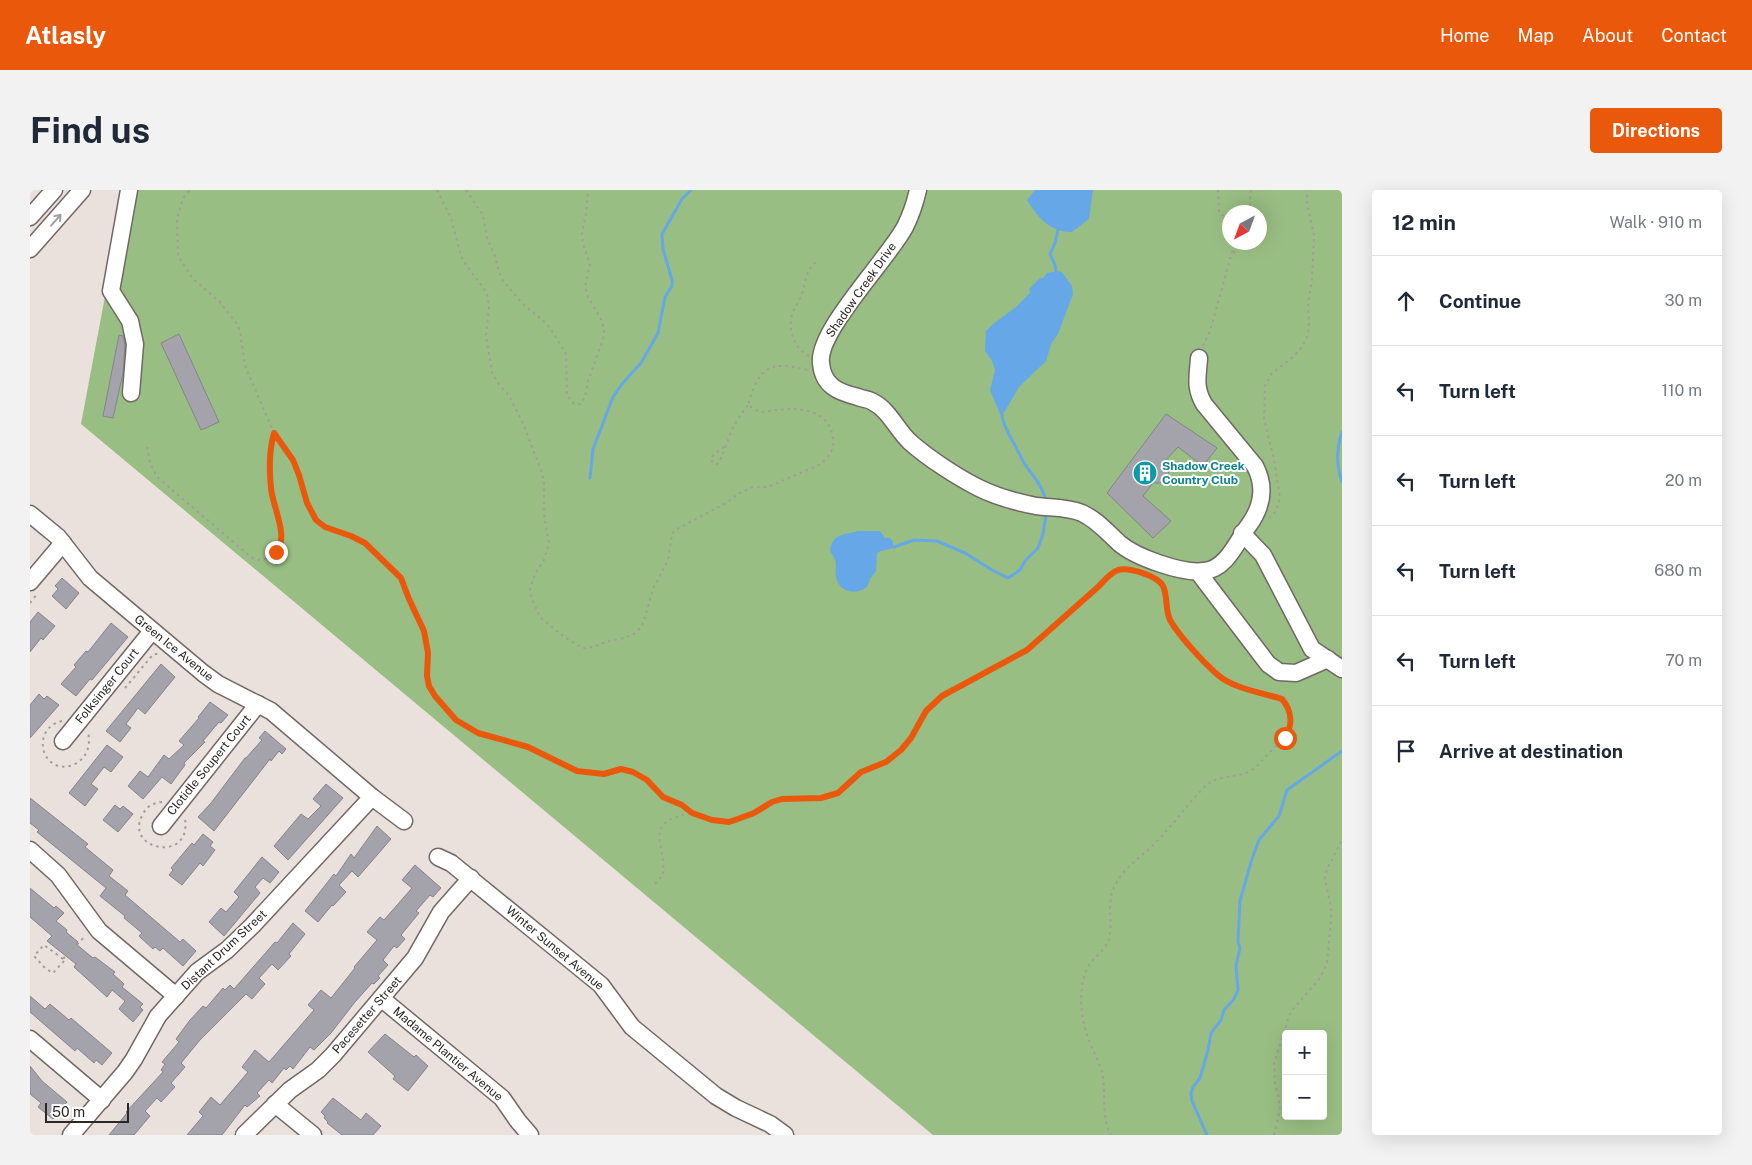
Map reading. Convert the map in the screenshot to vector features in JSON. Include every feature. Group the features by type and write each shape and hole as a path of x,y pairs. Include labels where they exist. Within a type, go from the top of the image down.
{"street":[{"path":"30,217 54,190"},
{"path":"30,249 82,190"},
{"path":"129,190 111,291 130,321 135,344 131,394"},
{"name":"Shadow Creek Drive","path":"918,190 915,203 904,227 838,320 824,343 820,361 823,377 834,389 873,402 885,412 898,430 910,442 925,454 978,488 1003,498 1037,506 1081,512 1101,525 1120,544 1164,565 1198,572 1206,571 1221,564 1229,557 1258,510 1262,489 1255,466 1204,404 1198,394 1199,358"},
{"name":"Green Ice Avenue","path":"30,514 63,543 90,578 152,631 218,684 271,710 372,797 404,821"},
{"path":"1246,529 1263,555 1312,649 1342,669"},
{"path":"35,586 63,543"},
{"path":"1198,572 1268,664 1279,672 1296,673 1328,659"},
{"name":"Folksinger Court","path":"62,741 152,631"},
{"name":"Clotidle Soupert Court","path":"160,826 258,704"},
{"name":"Distant Drum Street","path":"71,1135 102,1100 134,1059 158,1016 197,972 227,950 252,926 372,797"},
{"path":"30,850 58,875 99,931 176,996"},
{"name":"Winter Sunset Avenue","path":"438,857 452,863 602,985 632,1026 709,1090 736,1108 770,1124 785,1135"},
{"name":"Pacesetter Street","path":"244,1135 290,1090 323,1065 415,958 441,912 471,878"},
{"name":"Madame Plantier Avenue","path":"382,998 502,1098 530,1135"},
{"path":"30,1039 102,1100"},
{"path":"275,1104 312,1135"}],"path":[{"path":"190,190 183,198 176,219 178,256 192,279 215,297 237,324 242,338 245,366 274,433 293,460 307,503 316,520 325,527 365,543 401,578 424,631 428,653 427,676 429,686 435,696 456,720 478,733 528,747 577,771 604,774 621,769 633,772 647,780 663,797 682,805 692,813 712,820 729,822 782,799 821,798 836,794 861,772 886,762 901,750 911,738 926,711 942,696 1027,650 1112,574 1124,569 1156,578 1163,586 1170,620 1224,680 1282,699 1288,710 1290,726 1285,738 1253,770 1208,783 1154,844 1128,866 1116,883 1110,901 1109,938 1088,966 1081,995 1083,1019 1089,1041 1102,1072 1105,1118 1111,1135"},
{"path":"437,190 452,218 459,251 466,266 487,293 489,308 486,334 492,372 497,382 509,396 523,423 542,472 544,515 549,543 544,560 532,582 531,597 544,622 564,637 575,644 588,648 634,634 642,626 654,587 668,560 674,531 698,516 728,502 746,490 753,487 768,488 820,464 830,454 833,444 832,431 827,422 814,411 792,409 762,411 748,405"},
{"path":"466,190 483,215 487,238 502,280 524,305 549,326 566,354 568,395 574,404 577,405 581,404 585,397 588,381 602,345 604,332 602,321 586,292 590,264 583,244 582,234 588,190"},
{"path":"1218,190 1219,212 1222,215"},
{"path":"1250,205 1251,190"},
{"path":"1246,529 1255,528 1272,516 1280,503 1274,458 1264,419 1266,386 1272,373 1293,357 1302,347 1308,335 1310,324 1308,303 1312,286 1314,235 1307,204 1307,190"},
{"path":"1199,358 1210,331 1233,250"},
{"path":"1232,255 1236,250"},
{"path":"811,358 797,347 791,323 793,312 801,297 810,266 819,260"},
{"path":"724,447 712,456 711,460 714,464 720,461 732,429 748,405 756,382 763,374 773,367 788,365 810,371"},
{"path":"147,447 150,462 157,477 251,557 262,560 272,556 279,550 281,537 271,488 270,453 274,433"},
{"path":"30,603 35,586"},
{"path":"125,688 154,654 162,655"},
{"path":"67,720 50,725 42,739 42,750 50,762 63,767 82,760 88,749 89,732"},
{"path":"166,802 150,804 141,818 139,823 141,834 149,844 160,848 171,847 176,844 186,830 186,813"},
{"path":"655,884 663,875 659,845 659,834 662,827 671,818 692,813"},
{"path":"1274,1135 1280,1109 1275,1085 1274,1064 1289,1016 1320,978 1327,964 1332,918 1325,878 1327,869 1342,840"},
{"path":"63,959 44,945 34,956 45,968 53,973 65,960 63,959 87,934"}],"green space":[{"path":"125,190 1342,190 1342,1135 933,1135 81,424"}],"water":[{"path":"1035,190 1093,190 1089,219 1072,232 1064,232 1051,227 1040,218 1027,200"},
{"path":"1062,272 1072,286 1073,294 1058,334 1051,344 1046,361 1019,387 1005,411 1000,414 990,390 995,370 992,361 985,351 986,331 1016,307 1030,293 1029,289 1040,278 1043,278 1047,273"},
{"path":"858,531 880,531 885,538 890,538 893,542 893,548 877,553 876,571 867,587 853,592 844,589 838,582 836,562 830,550 831,544 836,538"}],"building":[{"path":"179,334 219,422 201,430 161,343"},
{"path":"119,335 123,336 125,345 123,373 113,418 103,416"},
{"name":"Shadow Creek Country Club","path":"1166,414 1217,448 1203,466 1178,447 1161,465 1168,469 1169,478 1165,483 1153,483 1143,496 1171,521 1153,538 1107,493"},
{"path":"62,578 79,593 66,609 52,596 58,589 55,586"},
{"path":"38,612 55,626 43,640 41,638 30,652 30,622"},
{"path":"111,623 128,637 76,696 61,684 76,667 74,665 86,651 88,652"},
{"path":"161,664 175,677 145,714 138,708 126,724 131,728 120,742 106,731"},
{"path":"39,694 44,699 47,696 59,705 30,738 30,705"},
{"path":"210,702 228,715 221,723 219,722 203,741 205,742 184,763 185,765 171,784 162,777 143,799 128,786 140,771 148,777 164,755 169,759 184,745 179,741"},
{"path":"265,731 286,749 282,754 279,751 271,761 270,759 214,831 198,817 245,758 262,740 259,738"},
{"path":"107,745 123,757 111,772 104,767 91,784 98,789 85,806 69,793"},
{"path":"326,784 343,798 288,860 274,846 301,814 308,819 321,806 313,799"},
{"path":"30,798 88,844 85,847 113,870 109,876 128,891 125,895 180,942 183,939 196,951 183,966 163,948 160,951 155,947 153,949 139,936 142,933 124,918 125,916 100,896 106,888 37,832 39,830 30,823"},
{"path":"115,805 120,809 123,806 133,814 118,832 103,820"},
{"path":"377,826 391,839 358,877 352,871 339,885 346,892 318,922 305,911 334,874 336,876 351,854 354,858"},
{"path":"203,834 213,842 210,846 215,850 203,866 200,863 182,885 169,875 173,870 171,868 192,843 194,845"},
{"path":"262,857 279,872 270,883 263,878 255,887 260,893 224,936 209,922 221,908 226,912 239,897 234,892"},
{"path":"415,865 441,888 433,897 430,895 416,911 419,913 401,935 405,939 397,948 394,946 383,960 388,965 378,976 380,978 374,984 372,983 331,1033 314,1050 310,1047 293,1069 290,1066 286,1070 284,1068 272,1083 269,1080 257,1093 260,1096 247,1107 245,1105 222,1135 187,1135 203,1116 199,1112 211,1097 220,1105 248,1072 242,1067 255,1050 269,1062 314,1010 308,1005 321,990 331,998 377,940 367,932 380,917 384,920 412,888 402,880"},
{"path":"30,888 54,908 56,906 64,913 56,921 78,942 76,944 115,972 113,974 124,984 122,987 143,1004 140,1007 143,1010 133,1022 119,1009 125,1001 112,990 107,997 74,967 76,964 47,941 52,936 30,917"},
{"path":"293,923 305,934 289,954 291,956 278,970 272,964 259,978 265,984 252,999 246,994 200,1040 181,1063 185,1067 171,1083 175,1087 161,1102 157,1098 145,1111 150,1116 134,1135 109,1135 126,1112 163,1072 161,1070 165,1064 162,1062 179,1042 176,1039 190,1020 203,1006 206,1008 223,988 225,990 230,985 234,989"},
{"path":"30,996 45,1009 50,1004 69,1020 71,1018 112,1053 102,1065 96,1060 94,1063 77,1048 75,1051 30,1012"},
{"path":"385,1034 414,1057 416,1055 428,1066 408,1091 393,1079 395,1076 368,1052"},
{"path":"30,1066 42,1081 67,1102 53,1119 38,1107 41,1103 30,1094"},
{"path":"333,1098 361,1120 366,1113 381,1126 373,1135 342,1135 327,1123 324,1118 325,1116 321,1112"}],"waterway":[{"path":"590,478 593,449 613,397 641,363 658,333 665,297 672,286 663,249 662,234 682,199 691,190"},
{"path":"1056,271 1050,254 1058,230"},
{"path":"1002,414 1007,431 1023,461 1040,485 1046,502"},
{"path":"1342,432 1338,457 1342,482"},
{"path":"894,547 914,540 937,541 965,553 1008,578 1020,570 1025,561 1038,548 1043,534 1046,515"},
{"path":"1207,1135 1192,1101 1191,1093 1200,1078 1211,1033 1221,1020 1224,1010 1234,999 1238,990 1236,965 1240,948 1238,942 1240,901 1251,862 1259,840 1279,816 1287,790 1342,751"}],"place":[{"name":"Shadow Creek Country Club","path":"1145,473"}],"route":[{"path":"276,552 280,547 281,529 273,504 271,488 270,453 274,433 293,460 304,496 316,520 325,527 365,543 401,578 424,631 428,653 427,676 429,686 435,696 456,720 478,733 528,747 577,771 604,774 621,769 633,772 647,780 668,800 682,805 692,813 722,822 729,822 754,813 772,802 782,799 821,798 838,793 865,769 886,762 901,750 911,738 926,711 948,691 1027,650 1117,570 1130,570 1156,578 1160,582 1163,586 1170,620 1190,645 1224,680 1282,699 1286,704 1290,718 1290,726 1285,738"}]}
